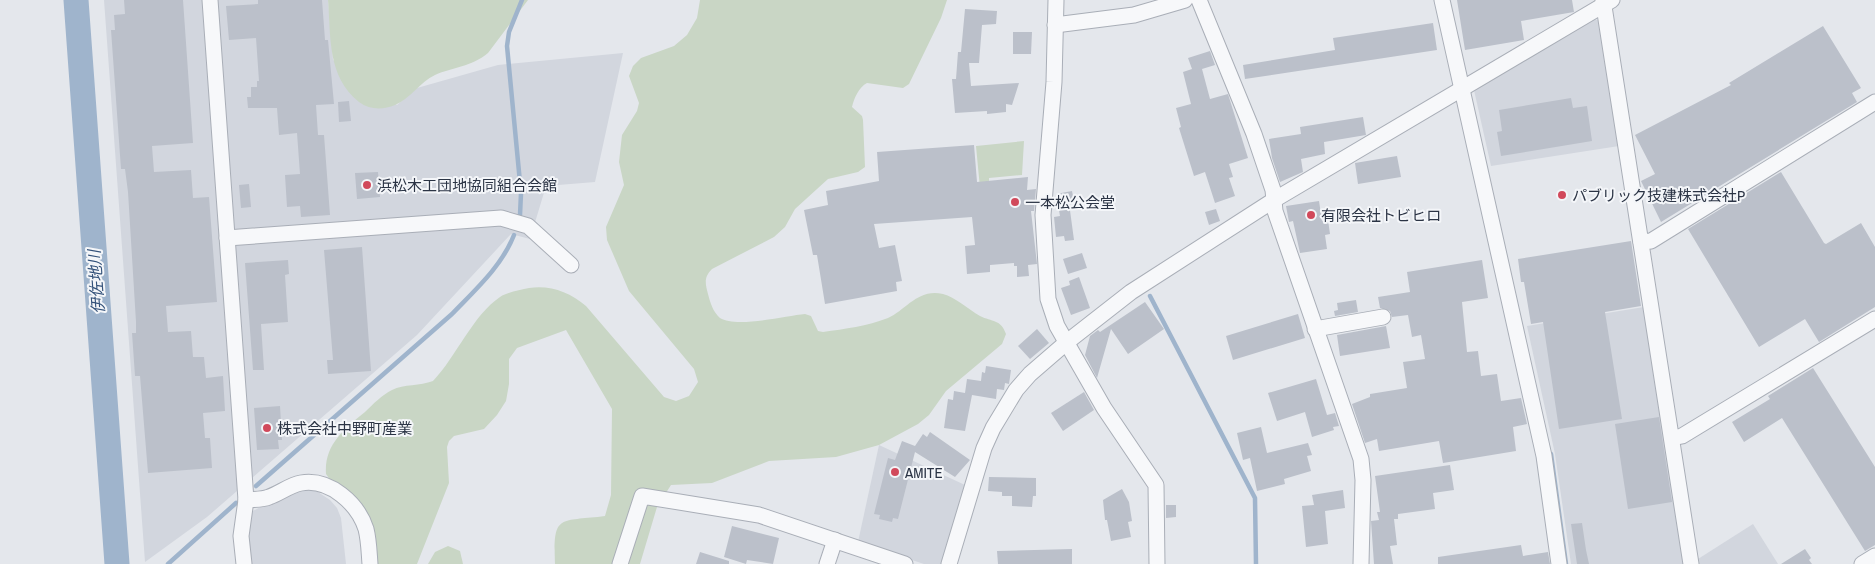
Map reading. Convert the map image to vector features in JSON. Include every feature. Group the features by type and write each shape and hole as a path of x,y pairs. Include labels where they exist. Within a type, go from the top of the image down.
{"street":[{"path":"210,0 246,500 241,536 244,564"},
{"path":"1056,0 1054,82 1043,216 1048,299 1051,313 1104,408 1156,485 1157,564"},
{"path":"1055,25 1134,15 1185,0"},
{"path":"1200,0 1254,134 1273,190 1275,211 1361,460 1363,480 1361,564"},
{"path":"1442,0 1544,456 1559,564"},
{"path":"949,564 984,448 993,428 1016,390 1030,374 1067,342 1131,292 1274,200 1606,2 1691,564"},
{"path":"1641,242 1651,241 1875,102"},
{"path":"227,238 501,218 528,226 571,265"},
{"path":"1315,330 1383,317"},
{"path":"1672,438 1682,436 1875,319"},
{"path":"246,500 268,498 302,483 315,482 328,486 351,503 360,515 369,543 370,564"},
{"path":"620,564 642,496 759,515 905,564"},
{"path":"827,564 835,540"},
{"path":"1862,564 1875,556"}],"shaded area":[{"path":"104,0 328,0 333,60 397,105 417,88 498,65 623,53 595,182 546,186 530,239 511,234 417,335 207,517 145,562"},
{"path":"1595,19 1599,21 1619,146 1491,166 1474,90"},
{"path":"1644,307 1684,564 1571,564 1555,454 1527,326"},
{"path":"879,445 965,485 941,564 924,564 858,542"},
{"path":"312,488 330,500 337,508 341,518 346,564 249,564 246,536 249,513 291,491"},
{"path":"1753,524 1778,564 1698,564 1698,559"}],"green space":[{"path":"328,0 528,0 488,53 482,58 435,75 395,105 377,108 368,107 359,102 341,80 333,56"},
{"path":"700,0 947,0 941,18 909,84 903,88 867,83 859,90 852,107 862,116 863,120 865,167 858,172 828,179 795,209 785,227 774,237 709,272 706,278 706,287 711,304 718,316 727,321 749,322 805,314 811,316 818,331 823,332 880,321 895,314 919,297 934,293 943,294 957,300 980,316 999,323 1006,334 1002,344 946,391 929,415 918,424 879,445 836,457 769,461 712,483 671,485 657,507 640,564 555,564 556,536 558,528 562,523 568,520 605,516 611,495 612,409 566,330 517,348 509,359 509,384 506,401 497,415 484,429 454,436 449,441 447,447 449,483 417,564 375,564 374,542 326,474 328,454 343,431 388,392 397,388 433,381 481,314 500,297 514,291 537,287 566,293 586,306 664,397 676,401 689,396 698,382 694,369 629,291 607,240 606,227 624,185 619,162 622,135 637,111 639,103 629,76 633,66 641,58 674,46 687,35 697,18"},
{"path":"1024,141 1022,175 989,178 989,187 980,188 976,146"},
{"path":"448,546 460,551 463,564 428,564 435,552"}],"building":[{"path":"124,0 183,0 193,143 152,146 154,172 191,170 193,198 209,197 217,302 166,306 168,332 191,331 193,357 204,357 206,378 223,376 225,411 203,413 205,438 210,438 212,468 148,473 140,376 135,376 132,333 136,333 136,322 128,192 125,169 121,169 111,30 115,30 114,15 125,14"},
{"path":"258,0 322,0 325,40 328,40 334,104 316,105 318,135 324,135 330,215 301,217 300,206 287,207 285,175 300,174 297,133 279,135 277,108 248,108 247,97 251,97 251,87 257,87 257,81 259,81 256,38 229,40 226,6 258,4"},
{"path":"1457,0 1572,0 1574,12 1521,21 1524,40 1465,50"},
{"path":"965,9 997,11 996,24 982,25 979,63 969,63 971,86 1019,83 1012,105 1006,104 1006,112 987,114 987,111 955,113 952,79 956,79 958,52 961,52"},
{"path":"1433,23 1437,50 1245,79 1243,65 1335,50 1333,38"},
{"path":"1823,26 1861,88 1852,93 1857,102 1661,222 1641,181 1655,174 1635,135 1731,85 1729,83"},
{"path":"1013,32 1032,32 1031,54 1013,54"},
{"path":"1210,51 1215,65 1202,69 1210,99 1228,94 1248,158 1229,164 1233,177 1229,178 1235,196 1215,203 1205,172 1194,176 1179,128 1181,127 1176,108 1191,104 1183,72 1192,69 1188,58"},
{"path":"1571,98 1573,108 1587,106 1592,141 1501,156 1497,132 1502,131 1499,110"},
{"path":"349,101 351,121 339,122 338,102"},
{"path":"1363,117 1366,135 1324,142 1325,154 1301,159 1303,172 1280,182 1272,158 1269,139 1301,134 1300,127"},
{"path":"974,145 977,182 1028,177 1027,190 1036,189 1034,211 1031,211 1037,264 1028,265 1029,276 1017,277 1017,266 1014,266 1014,263 990,265 990,272 967,274 965,246 975,245 972,217 874,224 879,248 895,245 902,281 896,282 897,291 825,304 817,255 813,255 804,210 828,205 826,191 879,181 877,152"},
{"path":"1397,156 1401,177 1358,184 1355,163"},
{"path":"378,172 380,197 357,199 355,173"},
{"path":"1781,172 1824,243 1826,244 1861,223 1875,247 1875,307 1819,342 1805,319 1759,347 1688,229"},
{"path":"249,184 251,207 241,208 239,185"},
{"path":"1072,191 1074,202 1069,203 1074,240 1065,241 1064,236 1056,237 1054,217 1060,216 1056,194"},
{"path":"1319,201 1322,221 1328,220 1330,234 1325,235 1327,249 1300,253 1293,221 1289,222 1286,206"},
{"path":"1216,209 1220,221 1209,225 1205,212"},
{"path":"1631,241 1641,306 1605,312 1622,419 1559,429 1543,322 1531,324 1524,282 1521,282 1518,259"},
{"path":"362,247 371,371 328,374 327,360 333,360 324,250"},
{"path":"1082,253 1087,268 1068,274 1063,259"},
{"path":"288,260 289,274 285,275 288,322 261,324 264,370 253,370 245,263"},
{"path":"1482,260 1488,298 1462,302 1467,352 1478,351 1481,376 1497,374 1501,401 1521,398 1527,424 1513,427 1516,451 1443,463 1439,441 1379,451 1377,439 1365,443 1352,404 1370,397 1370,394 1407,388 1403,362 1425,359 1421,335 1412,337 1408,315 1392,317 1390,311 1380,308 1378,297 1410,292 1407,272"},
{"path":"1079,277 1090,308 1071,315 1061,288 1070,285 1069,281"},
{"path":"1356,300 1358,312 1335,316 1334,311 1338,310 1337,303"},
{"path":"1145,302 1164,329 1128,354 1111,329 1097,378 1085,355 1090,336 1098,330 1100,332"},
{"path":"1298,314 1305,338 1233,360 1226,336"},
{"path":"1386,326 1390,348 1340,356 1337,335"},
{"path":"1037,329 1049,343 1030,359 1018,346"},
{"path":"986,366 1011,370 1009,384 1005,383 1004,390 997,389 996,399 972,395 965,431 944,428 948,399 953,400 954,391 965,393 967,379 981,381 982,372 985,373"},
{"path":"1813,368 1875,467 1875,545 1865,551 1782,418 1744,442 1732,422 1770,399 1768,396"},
{"path":"1316,379 1327,415 1335,413 1339,426 1333,427 1334,430 1312,437 1305,412 1277,421 1268,393"},
{"path":"1084,392 1094,410 1063,431 1051,413"},
{"path":"280,406 282,440 278,440 279,449 257,450 254,408"},
{"path":"1659,417 1672,502 1628,509 1615,424"},
{"path":"1261,427 1267,453 1308,443 1312,455 1307,456 1311,471 1284,479 1285,484 1257,491 1250,458 1243,460 1237,433"},
{"path":"930,432 970,460 955,477 915,452 898,519 893,518 892,522 879,519 880,515 874,514 888,458 895,460 902,441 915,446 923,434 927,437"},
{"path":"1450,465 1454,490 1433,493 1435,509 1398,514 1398,519 1394,519 1397,545 1390,546 1393,564 1374,564 1371,521 1379,520 1377,512 1380,512 1375,476"},
{"path":"989,477 1036,478 1036,496 1033,496 1032,507 1012,506 1012,496 1002,496 1002,492 988,491"},
{"path":"1122,489 1129,502 1132,521 1128,522 1131,537 1111,541 1107,520 1105,520 1103,500"},
{"path":"1343,490 1345,508 1325,511 1328,544 1306,547 1302,506 1314,505 1312,495"},
{"path":"1166,505 1176,505 1176,517 1166,518"},
{"path":"1582,523 1589,564 1577,564 1571,524"},
{"path":"732,526 779,538 773,564 747,560 746,564 724,557"},
{"path":"1521,545 1523,556 1548,552 1550,564 1438,564 1438,557"},
{"path":"1072,549 1072,564 998,564 997,551"},
{"path":"1805,549 1811,558 1809,560 1812,564 1781,564"},
{"path":"700,552 729,561 729,564 696,564"}],"waterway":[{"name":"伊佐地川","path":"76,0 117,564"},
{"path":"520,215 521,193 507,46 509,32 522,0"},
{"path":"256,486 452,314 479,287 495,267 514,235"},
{"path":"1150,296 1255,498 1256,564"},
{"path":"1551,454 1566,564"},
{"path":"168,564 236,503"}],"place":[{"name":"浜松木工団地協同組合会館","path":"367,185"},
{"name":"パブリック技建株式会社P","path":"1562,195"},
{"name":"一本松公会堂","path":"1015,202"},
{"name":"有限会社トビヒロ","path":"1311,215"},
{"name":"株式会社中野町産業","path":"267,428"},
{"name":"AMITE","path":"895,472"}]}
